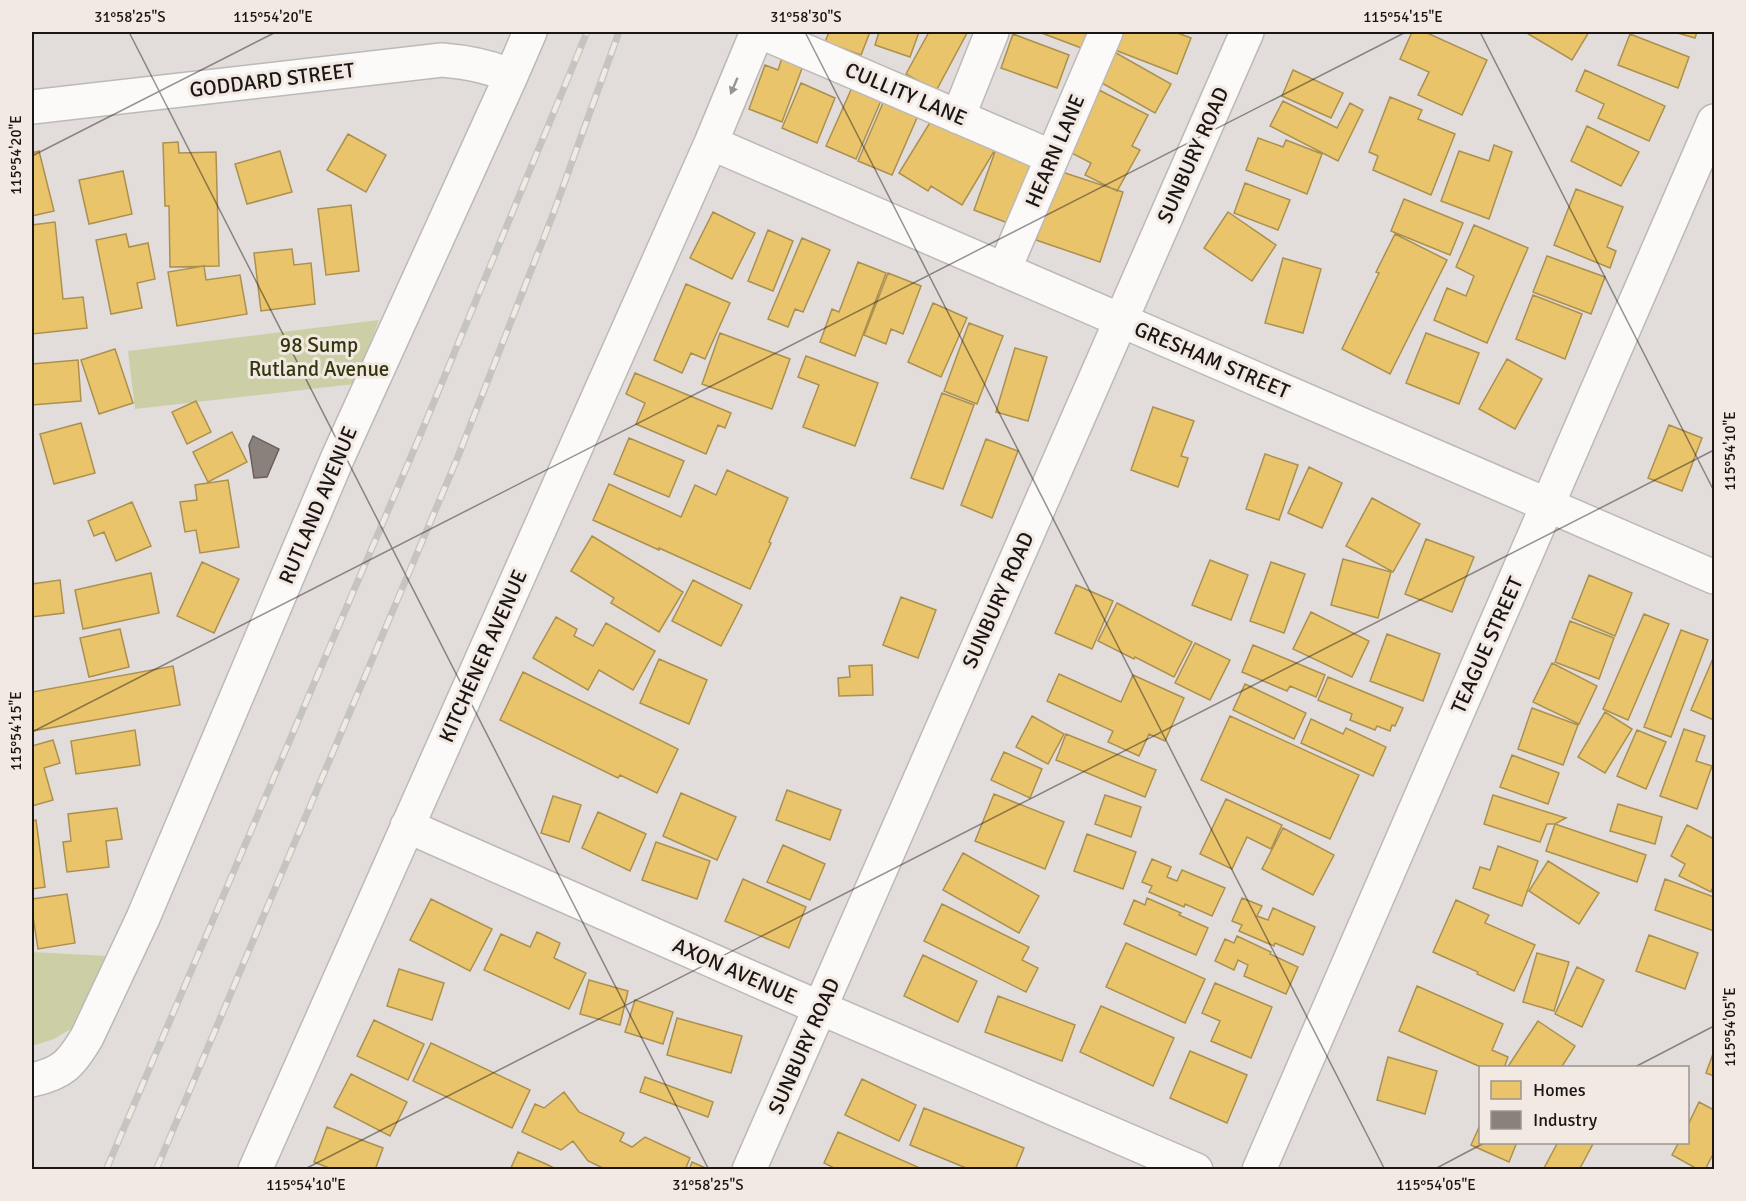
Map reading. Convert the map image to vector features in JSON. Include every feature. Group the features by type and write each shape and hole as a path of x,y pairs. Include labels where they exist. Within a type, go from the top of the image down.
{"street":[{"name":"RUTLAND AVENUE","path":"32,1080 64,1068 87,1037 147,907 338,457 530,32"},
{"name":"CULLITY LANE","path":"759,32 1052,157"},
{"name":"KITCHENER AVENUE","path":"255,1170 759,32"},
{"path":"958,117 992,32"},
{"name":"HEARN LANE","path":"1004,270 1106,32"},
{"name":"SUNBURY ROAD","path":"749,1170 1247,32"},
{"name":"GODDARD STREET","path":"32,107 441,60 471,63 511,76"},
{"name":"TEAGUE STREET","path":"1259,1170 1714,121"},
{"name":"GRESHAM STREET","path":"711,143 1714,577"},
{"name":"AXON AVENUE","path":"407,826 1196,1170"},
{"name":"RUTLAND AVENUE","path":"32,1103 46,1098 75,1074 99,1042 113,982"}],"green space":[{"name":"98 Sump Rutland Avenue","path":"379,320 355,384 135,409 128,351"},
{"path":"32,952 107,956 74,1027 54,1039 32,1046"}],"building: Homes":[{"path":"829,32 870,32 861,55 825,42"},
{"path":"879,32 919,32 910,57 875,45"},
{"path":"929,32 967,33 936,91 906,74"},
{"path":"1039,32 1090,32 1084,49"},
{"path":"1122,32 1175,32 1191,38 1177,74 1115,50"},
{"path":"1412,32 1425,32 1487,60 1462,115 1418,95 1429,72 1400,59"},
{"path":"1525,32 1589,32 1572,60"},
{"path":"1674,32 1697,32 1695,38"},
{"path":"1013,34 1069,55 1057,88 1001,68"},
{"path":"1630,34 1689,57 1678,88 1618,65"},
{"path":"1109,49 1171,84 1155,113 1093,78"},
{"path":"783,55 804,63 782,122 749,109 765,65 778,70"},
{"path":"1293,70 1343,93 1331,118 1282,96"},
{"path":"1585,70 1665,106 1649,141 1598,118 1604,104 1576,91"},
{"path":"801,83 835,98 817,143 782,128"},
{"path":"854,83 883,96 856,159 826,146"},
{"path":"1099,90 1148,115 1132,146 1140,150 1117,191 1085,175 1091,163 1068,151"},
{"path":"886,96 920,111 892,175 858,161"},
{"path":"1390,97 1422,110 1418,119 1455,134 1431,195 1373,170 1378,156 1369,152"},
{"path":"1283,101 1337,128 1350,103 1363,110 1338,161 1270,126"},
{"path":"934,116 996,148 962,205 931,186 928,191 899,173"},
{"path":"1587,126 1639,152 1621,186 1571,161"},
{"path":"348,134 386,155 366,192 327,170"},
{"path":"1258,138 1283,147 1286,140 1322,154 1307,194 1246,170"},
{"path":"178,142 179,153 216,152 219,266 170,267 169,206 165,206 163,143"},
{"path":"1494,145 1512,152 1489,219 1441,201 1459,151 1489,161"},
{"path":"996,149 1036,164 1013,225 974,210"},
{"path":"39,151 54,211 32,216 32,153"},
{"path":"280,151 292,192 247,204 235,164"},
{"path":"123,171 132,214 89,224 79,180"},
{"path":"1059,171 1123,192 1100,262 1036,240"},
{"path":"1245,183 1290,200 1278,230 1234,213"},
{"path":"1576,189 1623,207 1607,247 1616,251 1610,268 1554,245"},
{"path":"1404,199 1463,223 1450,255 1391,231"},
{"path":"351,205 359,271 326,275 318,209"},
{"path":"713,212 755,233 732,279 690,258"},
{"path":"1228,212 1276,245 1252,281 1204,248"},
{"path":"55,222 63,299 83,297 87,328 32,334 32,225"},
{"path":"1474,225 1528,248 1487,343 1434,320 1447,288 1466,296 1474,276 1456,267"},
{"path":"768,230 793,241 773,291 748,281"},
{"path":"126,234 129,247 148,243 155,279 137,283 142,308 111,314 96,240"},
{"path":"1395,234 1447,260 1390,374 1342,349"},
{"path":"802,238 830,250 803,312 795,309 788,327 768,319"},
{"path":"292,249 294,265 311,263 315,304 261,311 254,253"},
{"path":"1547,256 1605,277 1591,314 1533,292"},
{"path":"1283,258 1321,269 1303,333 1265,323"},
{"path":"858,262 886,273 855,356 820,342 832,309 839,312"},
{"path":"204,266 206,280 240,275 247,314 177,326 168,272"},
{"path":"888,273 921,286 903,334 891,329 886,344 864,335"},
{"path":"686,284 730,303 705,359 691,353 682,373 654,360"},
{"path":"1533,295 1582,314 1565,359 1516,339"},
{"path":"933,303 967,318 941,377 908,362"},
{"path":"969,323 1003,336 977,404 944,391"},
{"path":"720,333 790,359 772,409 702,384"},
{"path":"1426,333 1479,353 1459,404 1406,383"},
{"path":"1015,348 1047,357 1028,421 996,412"},
{"path":"115,349 133,403 99,414 81,360"},
{"path":"806,356 878,383 855,446 803,427 819,385 798,377"},
{"path":"1507,359 1542,379 1515,429 1479,409"},
{"path":"78,360 81,401 32,405 32,364"},
{"path":"635,373 731,413 725,428 718,425 706,454 636,424 645,403 626,394"},
{"path":"942,393 974,405 943,489 911,478"},
{"path":"196,401 211,432 187,444 172,412"},
{"path":"1153,407 1194,421 1181,456 1188,458 1178,487 1131,470"},
{"path":"81,423 95,473 54,484 40,434"},
{"path":"1669,425 1702,438 1682,491 1648,478"},
{"path":"232,432 247,462 208,482 193,452"},
{"path":"629,438 684,461 669,497 614,474"},
{"path":"986,439 1018,451 992,518 961,505"},
{"path":"1265,454 1298,465 1279,520 1246,509"},
{"path":"1309,467 1342,483 1322,528 1288,513"},
{"path":"727,470 788,498 750,589 593,520 609,484 681,517 695,485 716,495"},
{"path":"228,480 239,547 200,553 196,530 185,532 180,502 197,500 195,485"},
{"path":"1372,498 1420,524 1393,572 1346,546"},
{"path":"132,502 151,546 116,561 104,532 94,536 88,521"},
{"path":"592,536 683,592 659,632 611,603 614,598 571,571"},
{"path":"1426,539 1474,557 1452,612 1405,594"},
{"path":"1343,559 1391,572 1378,618 1331,605"},
{"path":"1210,560 1248,575 1231,620 1192,605"},
{"path":"202,562 239,579 214,633 177,616"},
{"path":"1271,562 1305,574 1284,633 1250,621"},
{"path":"151,573 159,613 83,629 75,590"},
{"path":"1589,575 1632,593 1615,636 1572,618"},
{"path":"60,580 64,613 32,617 32,584"},
{"path":"693,580 742,605 721,646 672,621"},
{"path":"1076,585 1113,601 1092,649 1055,633"},
{"path":"901,597 936,610 918,658 883,645"},
{"path":"1117,603 1192,642 1174,677 1098,641"},
{"path":"1311,612 1369,641 1352,677 1293,649"},
{"path":"1644,614 1669,624 1628,720 1603,709"},
{"path":"556,617 577,629 574,636 593,646 606,623 655,651 633,690 599,670 588,690 533,658"},
{"path":"1570,621 1614,638 1599,679 1555,662"},
{"path":"120,629 129,667 89,677 80,638"},
{"path":"1681,630 1708,640 1671,737 1644,727"},
{"path":"1387,634 1440,654 1423,701 1370,681"},
{"path":"1195,643 1230,660 1210,700 1175,683"},
{"path":"1253,645 1325,675 1316,697 1290,686 1287,691 1242,672"},
{"path":"1714,656 1714,720 1691,710"},
{"path":"659,659 707,680 689,724 640,703"},
{"path":"1552,663 1597,686 1579,724 1533,702"},
{"path":"872,665 873,695 839,696 838,678 850,677 849,666"},
{"path":"173,666 180,705 32,731 32,692"},
{"path":"523,672 678,749 657,793 620,775 618,778 500,720"},
{"path":"1059,674 1121,702 1133,675 1184,698 1165,741 1149,734 1139,756 1108,742 1113,731 1047,701"},
{"path":"1328,677 1403,708 1395,726 1392,725 1390,731 1377,726 1375,730 1350,720 1352,714 1318,700"},
{"path":"1245,684 1306,713 1294,739 1233,710"},
{"path":"1532,708 1578,725 1563,765 1518,749"},
{"path":"1605,712 1632,729 1605,773 1578,757"},
{"path":"1032,716 1064,734 1048,764 1016,747"},
{"path":"1230,716 1359,775 1330,839 1201,780"},
{"path":"1311,719 1343,734 1346,728 1386,747 1373,776 1301,743"},
{"path":"1684,729 1705,736 1696,761 1712,766 1697,809 1660,796"},
{"path":"135,730 140,765 76,774 71,741"},
{"path":"1637,730 1666,742 1646,789 1617,776"},
{"path":"1066,734 1156,770 1145,797 1056,760"},
{"path":"53,740 60,763 44,768 53,800 32,806 32,746"},
{"path":"1004,752 1042,769 1030,798 991,780"},
{"path":"1512,755 1559,773 1548,804 1500,787"},
{"path":"787,790 841,810 830,840 776,820"},
{"path":"681,793 736,817 717,860 663,836"},
{"path":"994,794 1064,822 1045,869 975,841"},
{"path":"1105,795 1141,807 1131,837 1095,824"},
{"path":"1493,795 1566,818 1555,824 1547,824 1540,842 1484,824"},
{"path":"553,796 581,805 569,842 541,833"},
{"path":"1226,799 1282,825 1271,849 1247,837 1232,869 1200,854"},
{"path":"1618,804 1662,817 1655,844 1610,831"},
{"path":"117,808 122,839 106,841 109,867 67,872 63,842 71,841 68,814"},
{"path":"598,812 646,834 630,871 582,848"},
{"path":"36,820 45,887 32,889 32,821"},
{"path":"1555,824 1646,855 1637,882 1546,851"},
{"path":"1687,825 1714,839 1714,884 1711,892 1679,876 1685,864 1671,856"},
{"path":"1283,828 1334,855 1313,895 1262,869"},
{"path":"1087,834 1136,852 1123,889 1074,871"},
{"path":"656,842 710,861 697,899 642,880"},
{"path":"783,845 825,864 810,900 767,882"},
{"path":"1498,846 1538,861 1522,906 1473,888 1480,867 1490,870"},
{"path":"963,853 1039,896 1019,933 943,890"},
{"path":"1152,859 1171,867 1167,877 1177,881 1182,870 1225,888 1212,916 1149,892 1152,886 1142,882"},
{"path":"1548,861 1599,893 1579,924 1529,891"},
{"path":"743,879 806,907 789,948 725,921"},
{"path":"1665,879 1714,897 1714,931 1655,910"},
{"path":"67,894 75,943 38,949 32,899"},
{"path":"1147,898 1208,928 1196,955 1124,924 1134,900 1145,905"},
{"path":"1242,898 1262,906 1257,916 1268,920 1273,908 1315,927 1303,955 1239,931 1242,925 1232,921"},
{"path":"431,899 492,929 470,971 410,940"},
{"path":"1456,900 1489,915 1485,923 1535,945 1514,991 1433,952"},
{"path":"942,904 1029,947 1022,960 1038,968 1026,992 924,941"},
{"path":"537,932 560,943 554,958 586,973 569,1009 484,970 501,934 530,947"},
{"path":"1649,935 1698,953 1685,989 1636,971"},
{"path":"1237,936 1298,967 1286,994 1244,976 1248,965 1238,960 1234,970 1215,961 1225,939 1234,943"},
{"path":"1126,943 1205,979 1185,1023 1106,987"},
{"path":"1537,953 1569,962 1554,1011 1523,1002"},
{"path":"923,955 977,981 958,1022 904,996"},
{"path":"1577,967 1604,980 1582,1027 1555,1014"},
{"path":"399,969 444,983 432,1020 387,1006"},
{"path":"589,980 628,991 620,1025 580,1014"},
{"path":"1215,983 1272,1007 1251,1058 1211,1041 1220,1021 1202,1013"},
{"path":"1417,986 1503,1024 1492,1050 1508,1057 1505,1066 1479,1066 1399,1031"},
{"path":"998,996 1075,1025 1062,1061 985,1032"},
{"path":"635,1000 673,1012 663,1044 625,1032"},
{"path":"1101,1006 1174,1038 1153,1086 1080,1052"},
{"path":"677,1018 742,1036 731,1073 667,1055"},
{"path":"374,1020 424,1044 408,1080 357,1056"},
{"path":"1538,1021 1575,1046 1562,1066 1508,1066"},
{"path":"431,1043 530,1090 512,1128 413,1081"},
{"path":"1190,1051 1247,1075 1227,1123 1170,1098"},
{"path":"1714,1051 1714,1076 1706,1073"},
{"path":"1388,1057 1437,1071 1425,1114 1377,1100"},
{"path":"351,1074 407,1102 390,1136 334,1107"},
{"path":"645,1077 713,1102 708,1117 640,1092"},
{"path":"862,1079 916,1105 899,1141 845,1115"},
{"path":"564,1092 579,1112 624,1133 620,1141 632,1147 645,1137 690,1158 685,1170 629,1170 628,1168 626,1170 607,1170 588,1161 573,1141 561,1150 522,1132 535,1104 544,1108"},
{"path":"1699,1102 1714,1110 1714,1152 1705,1170 1699,1170 1672,1155 1678,1144 1689,1144 1689,1123"},
{"path":"924,1108 1024,1148 1015,1170 971,1170 910,1145"},
{"path":"327,1127 383,1148 375,1170 334,1170 314,1162"},
{"path":"1479,1127 1479,1144 1516,1144 1509,1162 1471,1145"},
{"path":"838,1132 920,1168 919,1170 838,1170 824,1163"},
{"path":"1557,1144 1593,1144 1579,1170 1543,1170"},
{"path":"518,1152 546,1164 558,1170 510,1170"},
{"path":"692,1162 710,1170 689,1170"}],"building: Industry":[{"path":"253,436 279,449 267,477 254,478 249,445"}],"railway":[{"path":"106,1170 419,438 587,32"},
{"path":"156,1170 457,459 552,217 619,32"}]}
